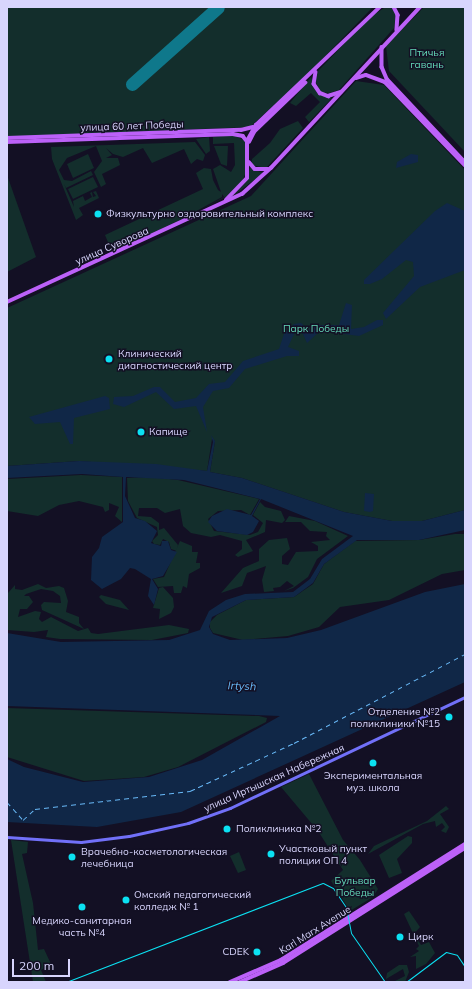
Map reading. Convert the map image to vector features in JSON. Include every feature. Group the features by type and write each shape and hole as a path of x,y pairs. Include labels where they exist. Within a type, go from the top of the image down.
{"main road":[{"path":"248,146 254,132 299,91 318,67 380,7"},
{"path":"394,7 398,15 397,30"},
{"name":"улица Суворова","path":"7,302 242,194 271,168 355,78 382,46 420,7"},
{"path":"382,46 382,67 390,84 465,162"},
{"path":"318,67 313,79 320,93 334,95 344,90"},
{"path":"355,78 366,75 385,82 465,166"},
{"path":"222,203 245,182 248,161 247,141 256,125 308,79"},
{"name":"улица 60 лет Победы","path":"7,138 216,133 245,130 256,125"},
{"name":"улица 60 лет Победы","path":"216,133 240,135 247,141"},
{"name":"улица 60 лет Победы","path":"7,142 56,138"},
{"path":"248,161 252,167 258,170 271,168"},
{"name":"улица Иртышская Набережная","path":"7,837 91,841 188,823 247,800 465,697"},
{"name":"Karl Marx Avenue","path":"230,982 281,960 465,844"},
{"name":"Karl Marx Avenue","path":"240,982 282,964 465,848"}],"green space":[{"path":"7,7 373,7 304,78 250,127 7,137"},
{"name":"Птичья гавань","path":"424,7 465,7 465,152 389,71 386,46"},
{"path":"384,8 393,8 396,14 394,28 339,90 329,93 321,92 315,81 318,71 369,18"},
{"path":"311,77 318,94 332,98 309,122 305,117 320,102 311,93 296,106 290,103"},
{"name":"Парк Победы","path":"356,81 384,85 465,170 465,510 422,521 392,521 344,512 242,478 210,472 215,441 212,439 207,471 79,461 7,466 7,308 251,196"},
{"path":"298,121 303,128 266,168 251,165 252,159 270,143 280,129"},
{"path":"234,135 245,141 246,172 242,182 229,195 200,210 224,197 222,194 222,197 182,219 112,252 105,235 203,189 196,173 204,168 211,169 213,180 218,190 221,192 213,169 220,165 231,172 235,165 234,143 213,144 213,137"},
{"path":"209,137 210,151 206,154 196,139"},
{"path":"195,142 205,155 203,161 197,159 191,164 184,149 152,163 143,148 123,157 113,154 106,148 112,155 106,158 118,158 120,165 102,174 106,184 101,187 94,172 102,161 96,146 67,158 59,170 64,180 72,181 91,171 93,175 66,188 64,184 74,207 73,201 83,196 85,201 92,197 90,193 92,192 93,197 96,196 93,192 96,191 99,198 79,208 83,215 76,220 52,159 51,147"},
{"path":"214,146 228,146 227,166 221,164"},
{"path":"88,154 94,168 73,178 67,164"},
{"path":"250,168 263,173 232,197 246,182"},
{"path":"7,175 36,257 7,272"},
{"path":"93,177 98,187 73,199 68,189"},
{"path":"81,475 122,477 122,522 115,516 119,507 109,503 109,510 105,512 103,507 79,501 59,505 38,516 7,511 7,479"},
{"path":"150,477 178,480 259,499 250,515 241,510 218,511 208,519 214,531 250,535 258,532 263,523 253,515 260,502 265,507 281,511 285,520 282,523 266,520 265,532 246,540 253,551 238,557 235,555 242,549 242,541 220,535 211,537 191,533 183,526 180,509 165,513 157,508 139,508 138,516 151,517 159,523 159,530 164,528 178,545 177,551 171,549 169,542 163,539 160,545 154,544 152,541 158,535 157,527 137,518 128,501 127,478"},
{"path":"289,516 315,521 348,536 317,559 308,577 293,588 284,591 294,586 287,581 280,587 273,588 274,591 264,592 262,580 266,566 247,573 242,586 221,593 243,568 259,561 259,549 269,540 287,538 290,549 282,556 282,564 288,565 296,552 318,551 318,546 311,542 330,540 326,536 327,532 310,531 301,522 285,522"},
{"path":"455,534 465,534 465,570 442,574 389,600 340,607 319,627 288,636 243,640 213,633 210,628 210,622 217,615 246,600 294,597 313,584 324,564 355,541 419,540"},
{"path":"180,541 192,546 192,552 198,552 196,563 200,563 200,568 189,574 187,588 183,586 181,593 174,593 173,586 158,587 153,579 164,577"},
{"path":"38,584 46,588 59,586 64,588 68,601 66,612 79,617 79,623 84,629 42,610 41,605 44,602 61,603 60,596 53,591 41,589 26,594 24,596 29,596 33,602 27,609 20,609 18,617 35,611 41,612 39,619 42,622 51,617 78,631 88,628 91,633 98,634 169,625 189,629 188,633 152,640 60,639 46,637 48,630 34,632 7,630 8,593 15,585 15,589 22,590"},
{"path":"163,587 173,598 174,607 171,613 159,619 160,609 153,608 159,588"},
{"path":"101,595 120,600 129,610 106,604 99,597"},
{"path":"7,708 259,716 267,718 266,722 178,767 144,777 84,781 7,757"},
{"name":"Бульвар Победы","path":"309,774 343,840 360,860 378,889 373,897 350,911 331,881 343,870 318,831 281,787"},
{"path":"446,806 449,809 440,814 449,827 446,833 441,831 445,827 442,823 436,827 435,821 423,824 368,854 374,846 427,821"},
{"path":"408,836 412,837 412,843 397,859 402,873 389,878 379,855"},
{"path":"11,840 28,842 27,853 22,854 33,903 38,950 44,949 51,964 41,970 46,982 33,982"},
{"path":"239,852 246,870 238,873 230,856"},
{"path":"409,911 420,927 414,934 421,945 429,942 435,953 426,964 416,969 416,956 410,957 419,951 416,949 419,946 404,914"},
{"path":"399,965 407,965 409,972 405,982 393,982 405,976 403,969 386,979 387,973"}],"water":[{"path":"411,154 418,155 418,162 396,168 397,162"},
{"path":"447,203 465,211 465,270 420,287 386,319 383,313 414,276 413,262 406,260 382,279 370,284 364,284 364,280 435,211"},
{"path":"346,303 352,305 351,329 364,327 377,320 383,320 383,325 359,336 320,331 307,343 303,334 296,330 288,347 299,351 299,356 287,356 245,369 229,388 213,391 203,407 207,432 196,406 174,409 156,392 124,407 113,404 114,397 133,396 154,387 160,387 175,402 196,398 209,384 225,382 243,361 279,349 284,334 294,324 301,323 309,330 316,325 339,325"},
{"path":"105,396 109,398 110,409 74,418 73,444 70,444 60,422 35,424 29,417"},
{"name":"Irtysh","path":"211,435 215,441 210,472 242,478 344,512 392,521 422,521 465,510 465,530 419,540 357,540 324,564 313,583 294,597 246,600 212,617 209,627 213,634 230,640 287,638 321,630 425,592 465,584 465,682 181,812 97,827 7,822 7,759 24,767 83,782 149,777 202,760 280,716 7,706 7,633 61,642 169,640 200,630 209,611 226,600 245,594 293,592 310,579 322,559 353,536 261,499 252,516 259,521 253,532 247,535 217,531 208,522 212,516 227,509 251,515 260,499 184,480 126,477 125,496 135,518 145,521 157,531 151,543 161,546 162,541 168,541 171,550 177,552 163,576 152,579 158,589 154,605 148,596 151,579 135,569 130,568 121,579 102,589 91,580 92,557 99,548 102,537 123,522 123,477 82,474 7,478 7,466 79,461 156,464 207,471 213,442"},
{"path":"365,493 374,494 373,511 364,511"}],"ferry route":[{"path":"7,802 23,820 35,809 190,791 294,743 465,654"}],"runway":[{"path":"132,84 218,7"}],"tram line":[{"path":"66,982 323,883 333,888 346,907 351,933 385,982"},
{"path":"406,982 446,952 457,955 465,967"}],"place":[{"name":"Физкультурно оздоровительный комплекс","path":"98,214"},
{"name":"Клинический диагностический центр","path":"109,359"},
{"name":"Капище","path":"141,432"},
{"name":"Отделение №2 поликлиники №15","path":"449,717"},
{"name":"Экспериментальная муз. школа","path":"373,763"},
{"name":"Поликлиника №2","path":"227,829"},
{"name":"Участковый пункт полиции ОП 4","path":"271,854"},
{"name":"Врачебно-косметологическая лечебница","path":"72,857"},
{"name":"Омский педагогический колледж № 1","path":"126,900"},
{"name":"Медико-санитарная часть №4","path":"82,907"},
{"name":"Цирк","path":"400,937"},
{"name":"CDEK","path":"257,952"}]}
